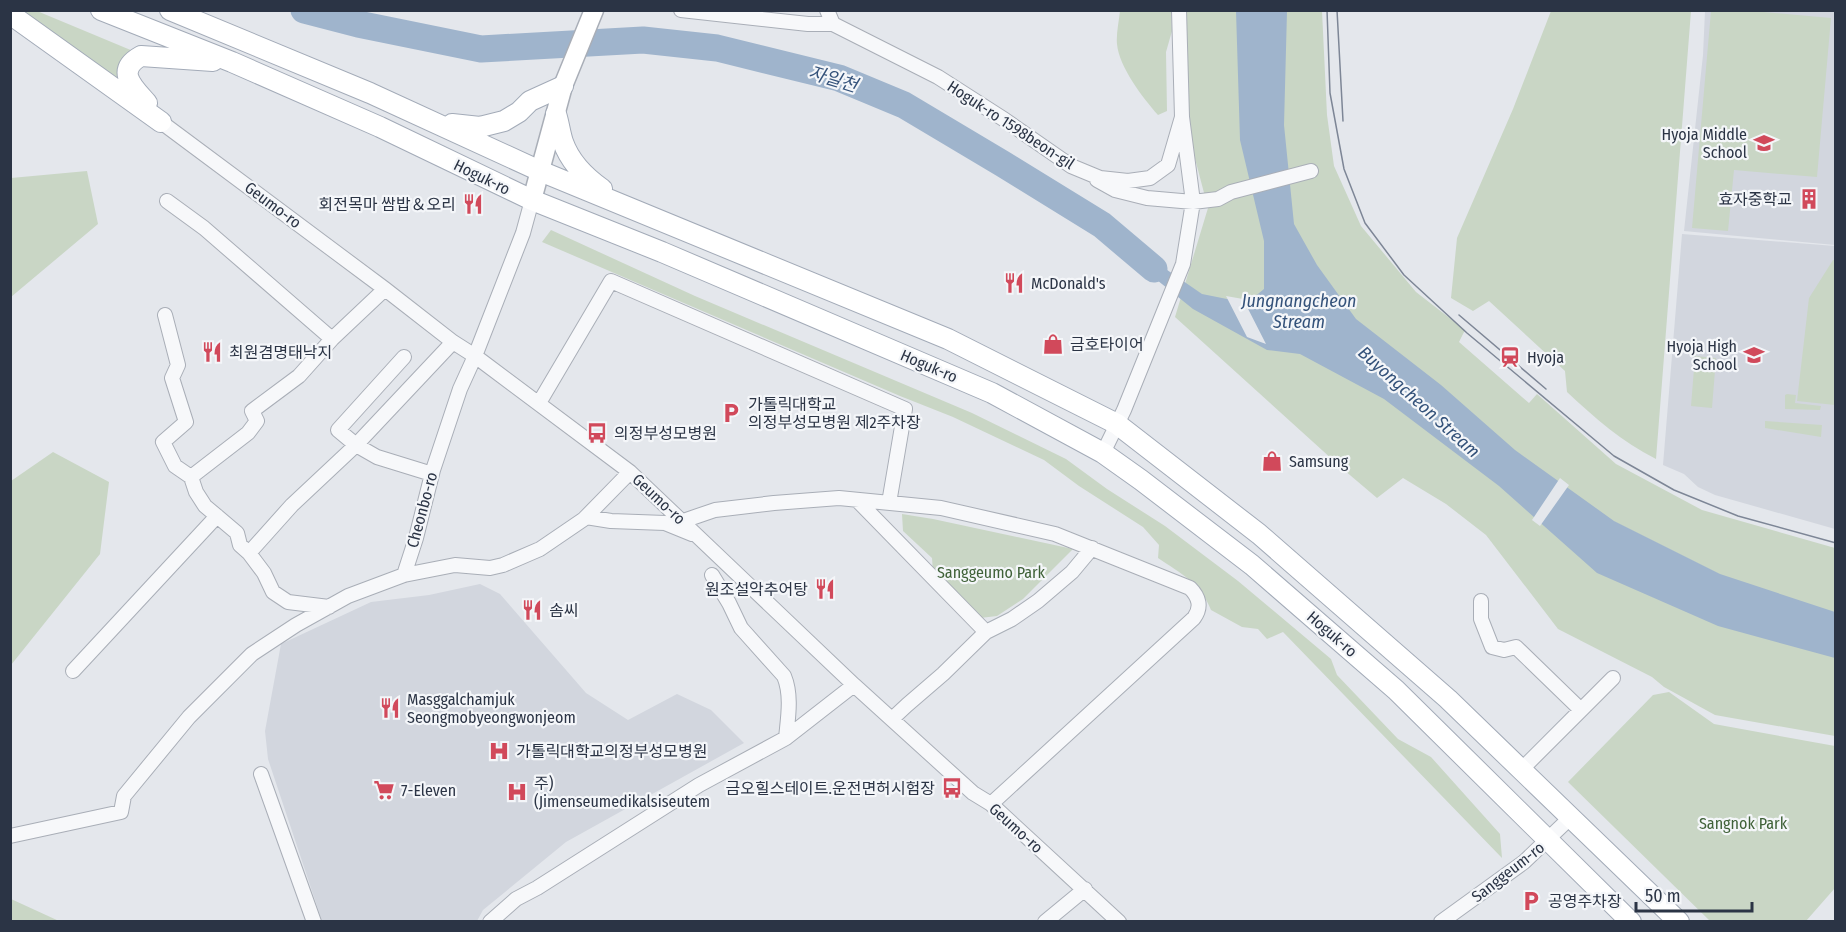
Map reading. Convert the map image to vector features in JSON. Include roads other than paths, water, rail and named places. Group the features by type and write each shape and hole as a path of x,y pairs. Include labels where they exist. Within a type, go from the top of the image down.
{"main road":[{"name":"Hoguk-ro","path":"101,10 232,62 380,127 532,200 662,252 992,393 1102,453 1252,565 1396,690 1631,921"},
{"name":"Hoguk-ro","path":"170,10 370,93 540,171 948,339 1117,424 1258,534 1448,699 1679,921"},
{"name":"Cheonbo-ro","path":"532,200 564,86 594,10"},
{"path":"10,14 161,122"},
{"path":"161,122 153,109 130,83 128,69 134,60 141,56 232,62"},
{"path":"425,118 450,124 480,127 504,121 519,112 530,101 564,86"},
{"path":"556,114 563,141 574,163 588,179 624,205"},
{"path":"992,393 1006,391 1015,393 1040,406 1049,404 1051,391"}],"street":[{"path":"681,10 808,24 832,24 827,10"},
{"path":"1102,453 1117,424 1183,264 1193,202 1182,117 1179,10"},
{"name":"Hoguk-ro 1598beon-gil","path":"832,24 938,77 1071,166 1100,178 1128,181 1150,178 1168,165 1182,117"},
{"name":"Geumo-ro","path":"161,122 630,472 854,685 973,793 991,804 1119,921"},
{"path":"1071,166 1115,190 1147,198 1193,202 1218,199 1231,192 1311,171"},
{"name":"Cheonbo-ro","path":"404,575 432,474 460,389 523,233 532,200"},
{"path":"167,201 204,228 332,339"},
{"path":"539,403 611,281 905,409 889,503"},
{"path":"191,477 248,433 258,421 252,411 299,376 332,339 385,289"},
{"path":"165,315 178,365 172,378 186,422 163,442 175,466 191,477 196,492 205,506 237,533 240,545 264,573 273,592 288,602 329,607"},
{"path":"249,553 292,505 356,445 453,342"},
{"path":"404,357 338,430 356,445 377,457 432,474"},
{"path":"10,836 121,812 124,796 138,778 189,717 252,654 329,607 348,596 404,575 455,565 490,568 503,565 540,549 586,518 630,472"},
{"path":"683,521 715,510 839,498 941,508 1055,534 1190,588 1198,598 1198,612 1194,618 991,804"},
{"path":"857,500 986,632"},
{"path":"73,671 217,516"},
{"path":"586,518 665,523 700,538"},
{"path":"892,719 986,632 1012,620 1072,572 1092,548"},
{"path":"712,575 741,628 784,676 788,684 789,708 786,738"},
{"path":"1481,601 1481,619 1492,646 1504,650 1516,647 1581,710"},
{"path":"1521,770 1613,678"},
{"path":"490,921 516,899 699,785 786,738 854,685"},
{"path":"261,774 314,921"},
{"name":"Sanggeum-ro","path":"1441,921 1524,862 1571,818"},
{"path":"1045,921 1085,889"}],"water":[{"name":"Jungnangcheon Stream","path":"1236,11 1287,11 1284,125 1294,224 1317,265 1356,319 1441,385 1515,450 1614,521 1720,574 1835,612 1835,658 1718,626 1597,573 1499,486 1384,399 1300,354 1267,350 1193,309 1121,251 1128,243 1202,294 1247,303 1264,289 1264,241 1240,140"}],"waterway":[{"name":"자일천","path":"304,10 358,24 481,49 643,40 717,48 839,78 904,105 1003,164 1102,225 1154,269"}],"tram line":[{"path":"1327,10 1330,93 1344,169 1365,223 1404,275 1467,333 1614,456 1674,490 1738,516 1836,543"},
{"path":"1337,10 1343,121"},
{"path":"1459,315 1546,389"}],"place":[{"name":"Hyoja Middle School","path":"1764,143"},
{"name":"효자중학교","path":"1809,199"},
{"name":"회전목마 쌈밥＆오리","path":"473,204"},
{"name":"McDonald's","path":"1014,283"},
{"name":"금호타이어","path":"1053,344"},
{"name":"최원겸명태낙지","path":"212,352"},
{"name":"Hyoja High School","path":"1754,355"},
{"name":"Hyoja","path":"1510,357"},
{"name":"가톨릭대학교 의정부성모병원 제2주차장","path":"731,413"},
{"name":"의정부성모병원","path":"597,433"},
{"name":"Samsung","path":"1272,461"},
{"name":"원조설악추어탕","path":"825,589"},
{"name":"솜씨","path":"532,610"},
{"name":"Masggalchamjuk Seongmobyeongwonjeom","path":"390,708"},
{"name":"가톨릭대학교의정부성모병원","path":"499,751"},
{"name":"금오힐스테이트.운전면허시험장","path":"952,788"},
{"name":"7-Eleven","path":"384,790"},
{"name":"주) (Jimenseumedikalsiseutem","path":"517,792"},
{"name":"공영주차장","path":"1531,901"}],"water label":[{"name":"Buyongcheon Stream","path":"1419,402"}],"park label":[{"name":"Sanggeumo Park","path":"991,572"},
{"name":"Sangnok Park","path":"1743,823"}]}
